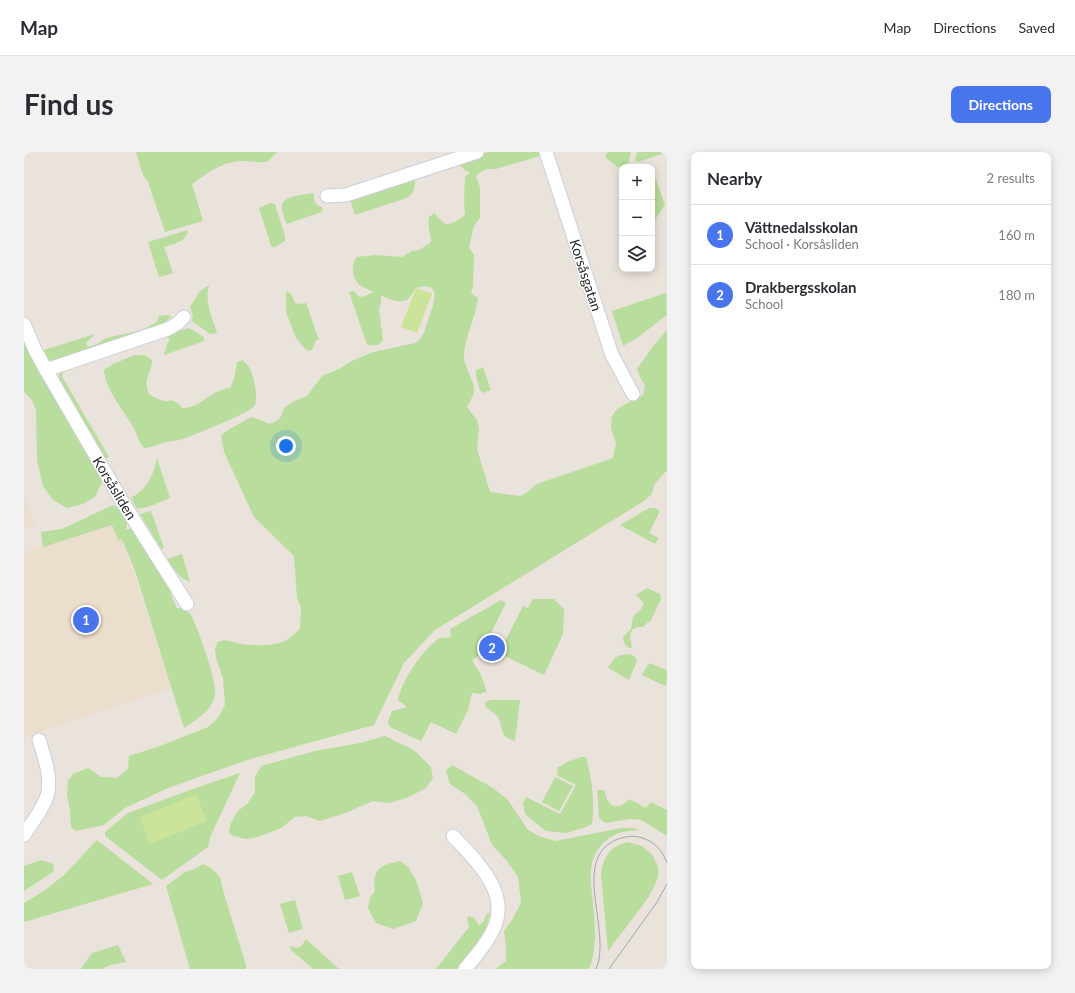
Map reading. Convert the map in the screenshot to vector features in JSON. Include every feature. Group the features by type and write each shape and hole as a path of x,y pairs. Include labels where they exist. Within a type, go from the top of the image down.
{"street":[{"path":"327,196 346,195 477,152"},
{"name":"Korsåsgatan","path":"546,152 612,355 634,394"},
{"path":"46,370 168,329 184,317"},
{"name":"Korsåsliden","path":"24,324 35,350 46,370 122,501 187,604"},
{"path":"24,835 44,802 48,791 48,776 39,740"},
{"path":"453,836 486,873 494,889 498,903 497,918 492,933 465,969"}],"shaded area":[{"path":"24,493 35,526 24,529"},
{"path":"116,521 172,688 24,737 24,552"}],"green space":[{"path":"136,152 277,152 265,162 243,161 228,163 210,172 192,184 203,221 165,232 148,182 143,175"},
{"path":"488,152 541,152 540,156 496,169 487,169 476,175 480,188 480,218 474,226 469,247 474,255 473,286 471,293 478,298 465,345 464,359 474,388 473,395 467,407 477,420 479,429 477,449 490,492 520,496 537,484 613,458 616,443 611,428 612,416 617,409 643,395 645,386 637,369 653,346 667,330 667,470 654,485 652,494 644,501 435,630 404,663 374,725 247,760 168,788 125,808 104,825 76,831 71,827 67,795 68,781 73,774 88,768 101,777 117,778 128,769 129,756 160,746 208,727 218,718 225,705 223,678 216,658 215,648 218,642 225,640 252,645 273,644 285,641 300,629 301,608 297,598 294,556 254,517 224,452 221,435 251,417 269,424 275,422 281,417 284,408 307,396 322,376 370,353 415,343 421,338 434,299 433,290 430,287 424,286 416,288 409,298 402,301 395,301 381,296 379,309 383,340 376,345 367,345 349,292 354,291 358,296 363,297 373,292 358,283 354,276 353,264 357,257 375,255 402,257 412,251 419,250 431,242 429,217 434,213 445,224 454,222 461,218 465,214 465,177 470,173 462,168 460,162"},
{"path":"608,152 631,152 628,164 619,164 619,167 605,157"},
{"path":"637,152 667,152 638,162 635,160"},
{"path":"655,177 665,205 655,218"},
{"path":"415,178 412,194 407,198 355,215 350,199"},
{"path":"314,193 316,203 318,206 323,208 321,212 287,224 282,210 283,202 286,199 295,196"},
{"path":"271,203 275,204 285,236 285,241 274,248 271,246 259,208"},
{"path":"188,230 187,234 182,240 164,247 173,273 159,277 148,242"},
{"path":"209,285 207,297 208,303 217,333 210,334 192,321 193,316 190,307 200,291"},
{"path":"416,288 432,294 417,333 401,327"},
{"path":"286,291 291,294 295,303 306,303 319,340 316,340 312,350 307,351 296,338 286,312"},
{"path":"666,293 667,315 637,338 623,346 612,311"},
{"path":"159,316 172,316 158,328 56,361 49,360 44,350 95,334 86,343 88,347 110,337 142,330 157,322"},
{"path":"189,328 204,337 204,341 164,355 167,344 170,340 166,335"},
{"path":"24,340 103,480 95,497 83,504 67,508 53,500 43,486 37,460 36,410 32,400 24,392"},
{"path":"135,355 145,355 152,360 152,365 147,380 149,394 164,401 173,401 182,408 194,406 223,389 230,388 234,379 237,362 243,360 253,377 256,392 255,405 251,409 209,429 183,439 144,448 139,441 134,428 111,392 104,370 113,364"},
{"path":"483,367 491,390 483,393 479,389 476,370"},
{"path":"67,369 62,374 63,378 109,457 105,459 60,383 59,374"},
{"path":"157,458 170,498 148,507 137,509 131,498 146,486 154,471"},
{"path":"113,505 125,514 127,520 126,529 134,529 169,585 177,608 184,608 191,615 198,630 206,655 213,679 215,695 211,706 199,718 184,728 135,571 122,539 118,540 112,525 43,547 41,532 62,529"},
{"path":"649,508 655,508 660,511 649,533 659,538 655,544 620,525"},
{"path":"151,511 164,548 161,549 140,514"},
{"path":"182,554 190,582 174,570 167,559"},
{"path":"647,588 660,594 661,599 650,622 643,627 637,627 632,630 630,637 632,648 630,648 625,645 623,637 631,629 633,617 643,605 642,601 636,595"},
{"path":"533,599 554,599 564,609 563,634 544,675 499,653 523,606 528,608"},
{"path":"501,600 506,603 480,655 472,660 482,677 487,693 472,693 468,710 456,734 431,722 421,741 390,727 388,722 392,711 407,707 398,700 408,675 419,658 438,639 451,637 450,629"},
{"path":"630,654 634,656 637,661 629,680 608,668 616,657"},
{"path":"649,663 667,670 667,683 665,686 642,675"},
{"path":"491,700 520,700 515,741 504,735 498,717 485,706 485,702"},
{"path":"385,736 414,750 431,767 433,778 426,788 409,797 389,803 373,801 345,813 320,821 306,816 295,817 281,828 258,837 245,839 231,835 229,831 231,823 237,812 248,803 255,792 255,777 261,766 315,751 360,743"},
{"path":"581,757 586,757 590,774 593,799 592,824 566,833 546,831 525,814 523,803 526,797 560,814 576,785 556,775 558,774 557,768 567,762"},
{"path":"452,765 493,788 508,800 528,830 541,837 555,841 621,828 633,828 642,831 624,832 608,839 602,844 593,859 591,878 595,922 595,941 589,969 496,969 506,961 504,931 521,903 518,877 507,861 492,845 477,806 465,794 450,784 446,771"},
{"path":"240,773 211,835 208,847 162,880 105,836 105,832 128,813"},
{"path":"555,777 573,786 559,811 542,802"},
{"path":"597,790 604,790 607,800 613,806 620,806 629,799 646,808 651,802 667,810 667,836 641,820 630,819 605,823 599,818"},
{"path":"196,794 207,821 150,844 140,817"},
{"path":"97,840 153,884 24,922 24,903 44,891 64,875"},
{"path":"628,842 642,846 652,854 658,867 658,876 656,883 646,901 608,951 601,874 602,868 608,853 612,849"},
{"path":"41,860 54,864 53,872 24,891 24,866"},
{"path":"400,861 408,867 416,880 423,903 416,921 393,929 376,923 368,908 370,898 375,891 375,877 379,869 388,864"},
{"path":"203,864 211,868 220,877 246,969 190,969 166,886 185,872 195,869"},
{"path":"352,872 360,896 345,900 338,876"},
{"path":"295,900 303,929 289,933 280,904"},
{"path":"490,912 482,937 478,944 457,969 436,969 469,927 467,916 474,918 479,925 484,921 486,915"},
{"path":"306,939 339,969 313,969 291,950 290,946 298,948"},
{"path":"118,945 126,962 110,965 102,969 81,969 92,953"}],"tram line":[{"path":"596,969 600,953 600,935 594,878 596,862 604,848 618,839 635,836 656,845 667,863"},
{"path":"609,969 657,902 667,884"}],"place":[{"name":"Vättnedalsskolan","path":"86,620"},
{"name":"Drakbergsskolan","path":"492,648"}]}
